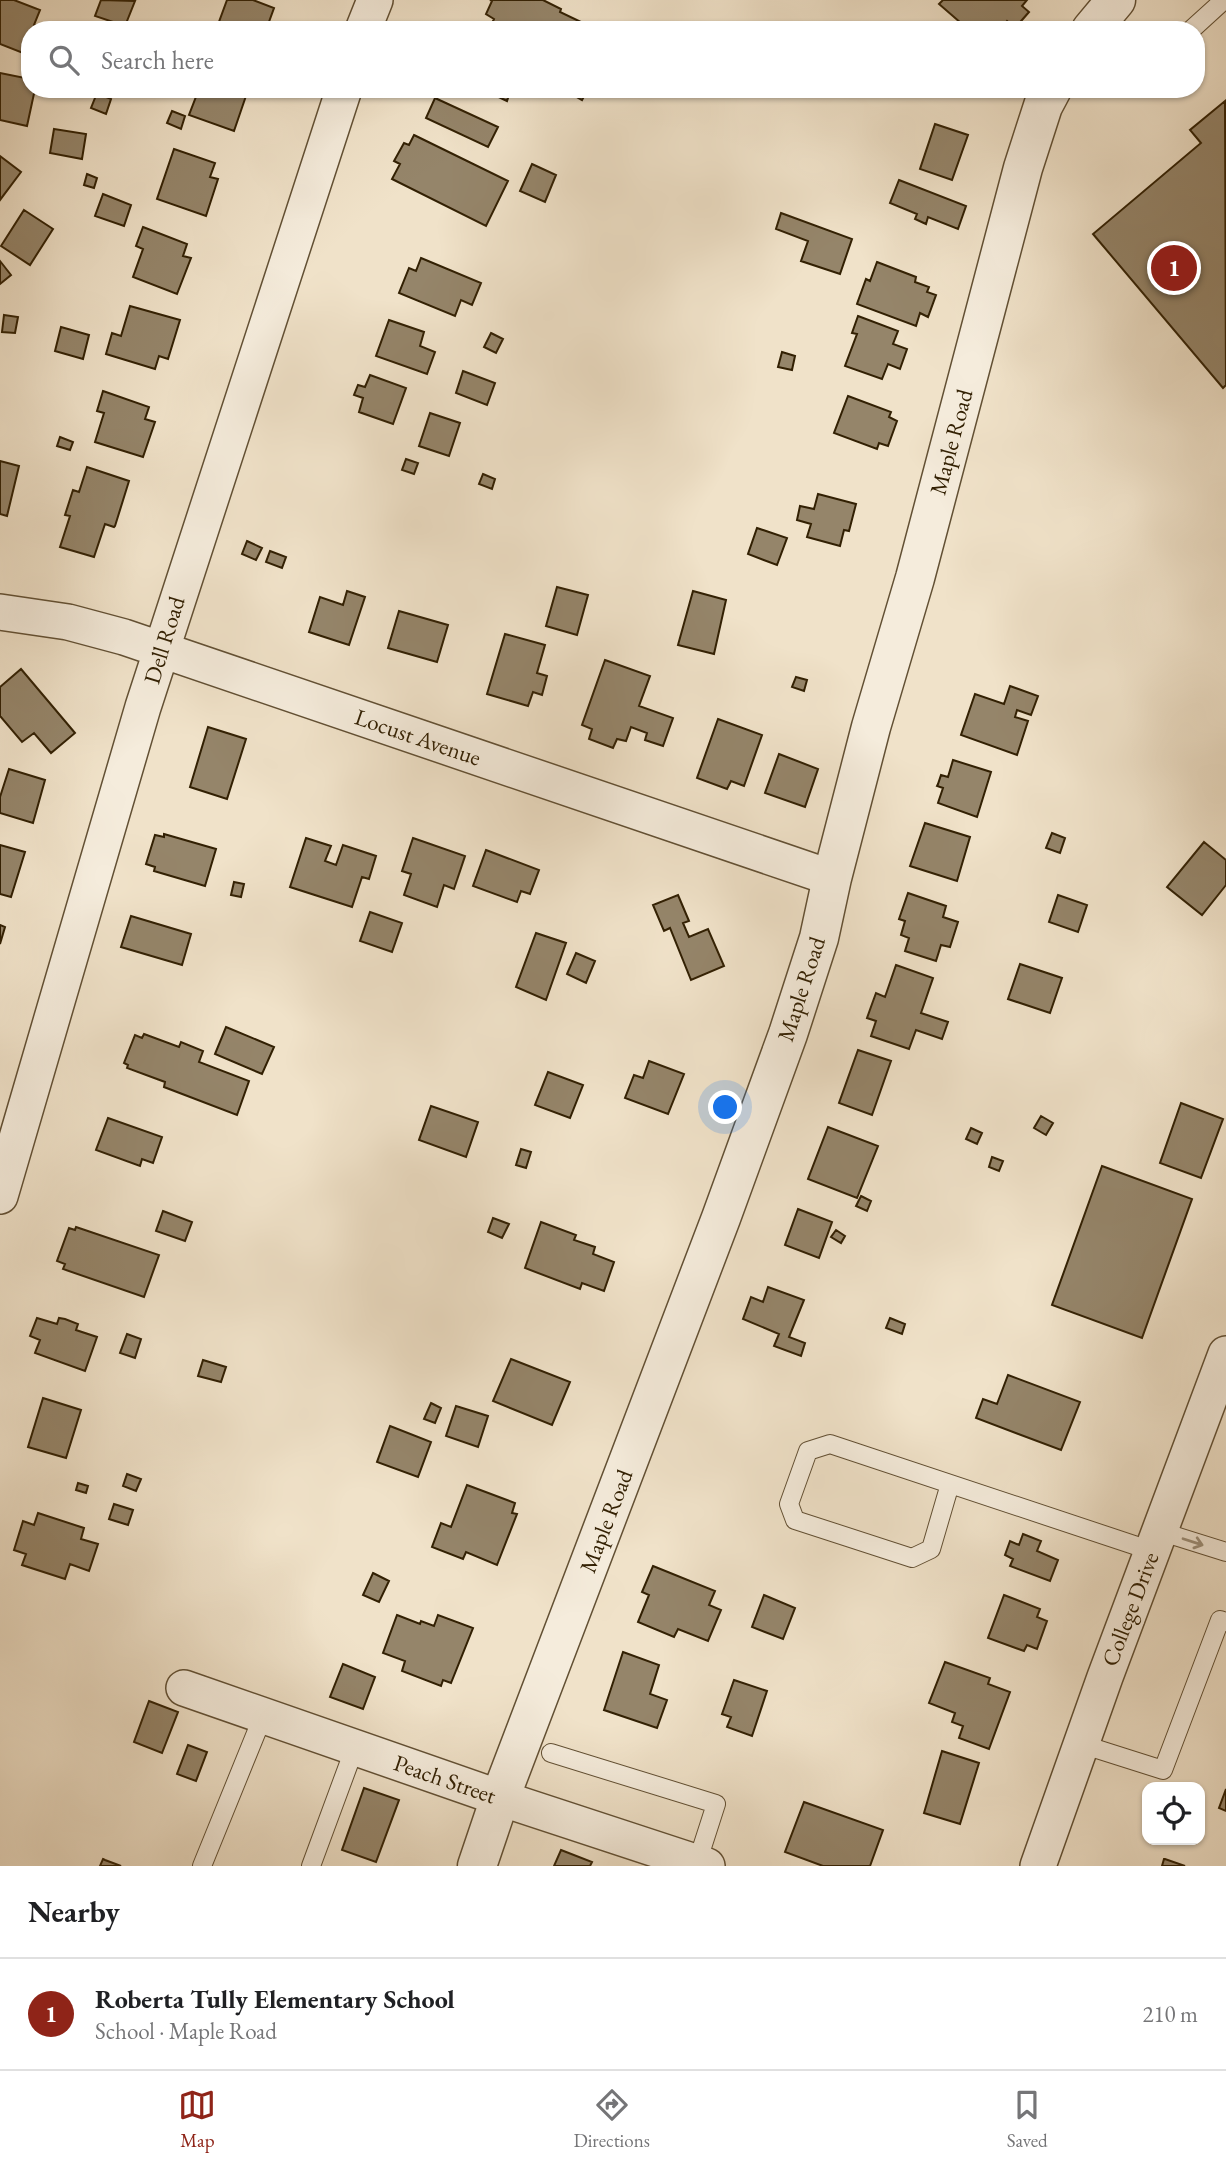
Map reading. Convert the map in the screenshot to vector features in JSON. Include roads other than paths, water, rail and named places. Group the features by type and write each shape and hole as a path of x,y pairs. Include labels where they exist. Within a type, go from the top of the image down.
{"street":[{"path":"367,21 375,0"},
{"path":"1098,21 1116,0"},
{"name":"Dell Road","path":"0,1196 180,587 341,98"},
{"name":"Maple Road","path":"477,1866 500,1798 721,1218 819,938 871,727 915,578 1023,168 1047,98"},
{"name":"Locust Avenue","path":"0,612 68,622 124,637 832,878"},
{"name":"College Drive","path":"1038,1866 1226,1354"},
{"name":"Peach Street","path":"184,1688 702,1865"}],"lane":[{"path":"1201,21 1224,0"},
{"path":"950,1484 931,1549 912,1558 795,1520 789,1504 808,1451 830,1444 950,1484 1156,1541 1226,1552"},
{"path":"1081,1744 1163,1770 1220,1620 1226,1622"},
{"path":"202,1866 263,1716"},
{"path":"311,1866 355,1747"},
{"path":"551,1753 716,1804 702,1865"}],"place":[{"name":"Roberta Tully Elementary School","path":"1174,268"}]}
